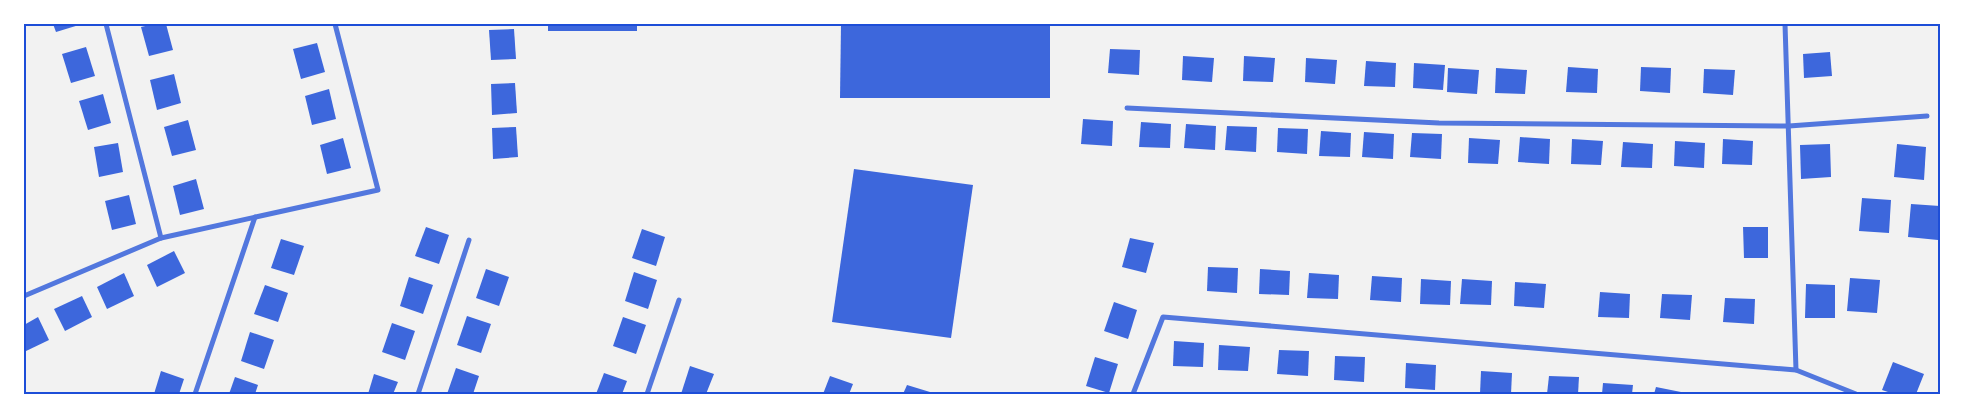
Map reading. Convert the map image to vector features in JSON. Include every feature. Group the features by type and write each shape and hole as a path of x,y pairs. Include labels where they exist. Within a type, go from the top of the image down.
{"street":[{"path":"106,24 162,238"},
{"path":"24,296 162,238 378,190 335,24"},
{"path":"1785,24 1796,370"},
{"path":"1127,108 1439,123 1788,126 1927,116"},
{"path":"195,394 255,217"},
{"path":"418,394 468,240"},
{"path":"647,394 679,300"},
{"path":"1133,394 1163,317 1796,370 1853,394"}],"building":[{"path":"53,24 79,24 79,25 56,32"},
{"path":"166,24 173,50 149,56 141,27"},
{"path":"548,24 637,24 637,31 548,31"},
{"path":"841,24 1050,24 1050,98 840,98"},
{"path":"514,29 516,59 491,60 489,30"},
{"path":"317,43 325,72 301,79 293,49"},
{"path":"86,47 95,76 71,83 62,54"},
{"path":"1110,49 1140,50 1139,75 1108,73"},
{"path":"1830,52 1832,76 1804,78 1803,54"},
{"path":"1183,56 1214,58 1212,82 1182,80"},
{"path":"1244,56 1275,58 1273,82 1243,81"},
{"path":"1306,58 1337,60 1335,84 1305,82"},
{"path":"1366,61 1396,63 1395,87 1364,86"},
{"path":"1414,63 1445,65 1443,90 1413,88"},
{"path":"1568,67 1598,69 1597,93 1566,92"},
{"path":"1641,67 1671,68 1670,93 1640,91"},
{"path":"1448,68 1479,70 1477,94 1447,92"},
{"path":"1496,68 1527,70 1525,94 1495,93"},
{"path":"1704,69 1735,70 1733,95 1703,93"},
{"path":"174,74 181,103 157,110 150,80"},
{"path":"515,83 517,113 492,115 491,84"},
{"path":"329,89 336,119 312,125 305,96"},
{"path":"103,94 111,123 88,130 79,101"},
{"path":"1083,119 1113,121 1112,146 1081,144"},
{"path":"188,120 196,150 172,156 164,127"},
{"path":"1141,122 1171,124 1170,148 1139,147"},
{"path":"1186,124 1216,126 1215,150 1184,148"},
{"path":"1227,126 1257,127 1256,152 1225,150"},
{"path":"516,127 518,157 493,159 492,128"},
{"path":"1278,128 1308,129 1307,154 1277,152"},
{"path":"1321,131 1351,133 1350,157 1319,156"},
{"path":"1364,132 1394,134 1393,159 1362,157"},
{"path":"1412,133 1442,134 1441,159 1410,157"},
{"path":"1520,137 1550,139 1549,164 1518,162"},
{"path":"343,138 351,168 327,174 320,145"},
{"path":"1469,138 1500,140 1498,164 1468,163"},
{"path":"1572,139 1603,141 1601,165 1571,164"},
{"path":"1723,139 1753,141 1752,165 1722,164"},
{"path":"1675,141 1705,143 1704,168 1674,166"},
{"path":"1623,142 1653,144 1652,168 1621,167"},
{"path":"118,143 123,172 99,177 94,147"},
{"path":"1830,144 1831,177 1801,179 1800,145"},
{"path":"1897,144 1926,147 1924,180 1894,177"},
{"path":"854,169 973,185 951,338 832,322"},
{"path":"196,179 204,209 180,215 173,186"},
{"path":"129,195 136,224 112,230 105,201"},
{"path":"1862,198 1891,200 1889,233 1859,231"},
{"path":"1911,204 1940,206 1938,240 1908,237"},
{"path":"426,227 449,235 439,264 415,256"},
{"path":"1743,227 1768,227 1768,258 1744,258"},
{"path":"642,229 665,237 656,266 632,258"},
{"path":"1130,238 1154,243 1146,273 1122,267"},
{"path":"281,239 304,246 294,275 271,268"},
{"path":"174,251 185,273 157,287 147,265"},
{"path":"1208,267 1238,268 1237,293 1207,291"},
{"path":"486,269 509,277 499,306 476,298"},
{"path":"1260,269 1290,271 1289,295 1259,294"},
{"path":"634,272 657,280 648,309 625,301"},
{"path":"124,273 134,296 107,309 97,287"},
{"path":"1309,273 1339,275 1338,299 1307,298"},
{"path":"1372,276 1402,278 1401,302 1370,300"},
{"path":"409,277 433,285 423,314 400,306"},
{"path":"1850,278 1880,280 1877,313 1847,311"},
{"path":"1421,279 1451,281 1450,305 1420,304"},
{"path":"1462,279 1492,281 1491,305 1460,304"},
{"path":"1515,282 1546,284 1544,308 1514,306"},
{"path":"1806,284 1835,285 1835,318 1805,318"},
{"path":"265,285 288,293 278,322 254,314"},
{"path":"1600,292 1630,294 1629,318 1598,317"},
{"path":"1662,294 1692,295 1690,320 1660,318"},
{"path":"82,296 92,317 65,331 54,309"},
{"path":"1725,298 1755,299 1754,324 1723,322"},
{"path":"1114,302 1137,310 1128,339 1104,331"},
{"path":"467,316 491,324 481,353 457,345"},
{"path":"38,317 49,340 24,352 24,325"},
{"path":"623,317 646,325 636,354 613,346"},
{"path":"392,323 415,331 405,360 382,352"},
{"path":"250,332 274,340 264,369 241,361"},
{"path":"1174,341 1204,343 1203,367 1173,366"},
{"path":"1219,345 1250,347 1248,371 1218,370"},
{"path":"1279,350 1309,351 1308,376 1277,374"},
{"path":"1335,356 1365,357 1364,382 1334,380"},
{"path":"1095,357 1118,364 1109,393 1086,386"},
{"path":"1893,362 1924,374 1916,394 1894,394 1882,390"},
{"path":"1406,363 1436,365 1435,390 1405,388"},
{"path":"690,366 714,374 706,394 681,394"},
{"path":"456,368 479,376 473,394 447,394"},
{"path":"161,371 184,379 179,394 154,394"},
{"path":"1481,371 1512,373 1511,394 1480,394"},
{"path":"604,373 627,381 622,394 596,394"},
{"path":"374,374 398,382 393,394 368,394"},
{"path":"830,376 853,384 849,394 823,394"},
{"path":"1549,376 1579,377 1578,394 1547,394"},
{"path":"235,377 258,385 255,394 229,394"},
{"path":"1603,383 1633,385 1632,394 1602,394"},
{"path":"907,385 930,392 929,394 903,394"},
{"path":"1656,387 1686,393 1654,394"}]}
